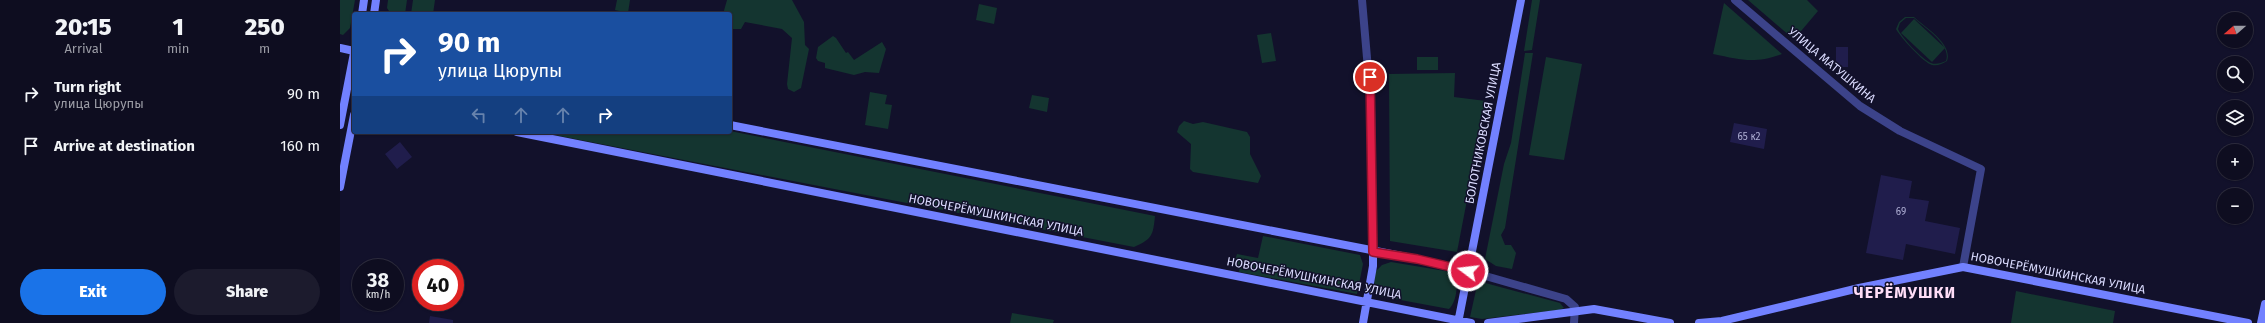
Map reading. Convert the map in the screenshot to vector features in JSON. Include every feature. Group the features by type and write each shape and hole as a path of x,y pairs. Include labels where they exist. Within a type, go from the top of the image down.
{"street":[{"path":"362,12 364,0"},
{"path":"374,12 376,0"},
{"path":"1362,0 1371,104 1373,252 1363,323"},
{"name":"БОЛОТНИКОВСКАЯ УЛИЦА","path":"1458,322 1520,0"},
{"name":"УЛИЦА МАТУШКИНА","path":"1735,0 1860,106 1900,131 1981,169 1964,267"},
{"path":"340,48 352,51"},
{"path":"340,125 342,99 352,60"},
{"path":"342,99 352,102"},
{"path":"340,187 352,125"},
{"path":"732,126 1373,252 1417,259 1468,271 1566,299 1575,307 1576,312 1574,323"},
{"name":"НОВОЧЕРЁМУШКИНСКАЯ УЛИЦА","path":"527,134 1367,301 1458,322 1471,323"},
{"name":"НОВОЧЕРЁМУШКИНСКАЯ УЛИЦА","path":"1699,323 1722,321 1859,288 1964,267 2248,323"},
{"path":"2261,323 2265,304"},
{"path":"1488,323 1594,309 1670,323"}],"green space":[{"path":"340,0 355,0 350,28 343,35 340,34"},
{"path":"388,0 407,0 405,12 390,12 387,8"},
{"path":"413,0 435,0 433,12 411,12"},
{"path":"617,0 630,0 628,12 615,10"},
{"path":"727,0 792,0 804,22 805,45 809,49 801,88 794,92 788,89 787,84 792,38 782,29 745,22 741,29 732,29 732,12 724,12"},
{"path":"1532,0 1540,0 1532,50 1524,51"},
{"path":"1748,0 1807,0 1818,11 1796,37 1790,36"},
{"path":"1724,3 1782,54 1763,59 1748,60 1713,54"},
{"path":"979,4 997,8 994,24 976,20"},
{"path":"1905,17 1914,17 1931,31 1946,48 1948,55 1947,61 1940,64 1932,65 1924,60 1898,33 1896,29 1899,22","holes":["1906,18 1914,18 1931,32 1941,43 1947,55 1946,61 1935,64 1927,61 1900,33 1898,29 1900,23"]},
{"path":"1914,19 1945,48 1932,62 1901,33"},
{"path":"1271,33 1276,61 1262,63 1257,35"},
{"path":"833,36 846,53 848,52 854,60 882,42 886,49 879,73 865,72 854,75 825,68 825,63 818,61 816,58 818,47"},
{"path":"1525,53 1533,53 1505,228 1501,235 1505,245 1511,245 1516,253 1512,269 1496,266 1485,259 1504,164 1511,143"},
{"path":"1417,57 1438,57 1438,70 1417,70"},
{"path":"1546,57 1582,64 1564,160 1529,155"},
{"path":"1455,73 1454,97 1486,101 1457,252 1390,241 1389,74"},
{"path":"870,92 887,95 885,104 892,105 888,129 865,125"},
{"path":"1032,95 1049,98 1047,112 1029,108"},
{"path":"1184,121 1193,124 1203,122 1247,132 1250,137 1250,154 1261,176 1258,183 1193,172 1190,169 1191,144 1177,132 1179,126"},
{"path":"732,131 1155,216 1152,232 1148,239 1134,247 549,134 732,134"},
{"path":"1263,236 1360,255 1363,264 1357,294 1239,272 1240,265 1234,264 1237,254 1258,258"},
{"path":"1391,262 1451,272 1456,280 1456,296 1449,309 1379,296 1374,290 1375,272 1382,265"},
{"path":"1478,281 1560,303 1564,308 1559,310 1482,319 1470,317"},
{"path":"2016,291 2115,311 2113,323 2011,323"},
{"path":"1012,313 1054,320 1053,323 1010,323"}],"building":[{"path":"1836,47 1848,47 1848,67 1836,67"},
{"path":"1734,123 1767,129 1764,149 1730,142"},
{"path":"400,142 412,157 397,169 385,154"},
{"path":"1881,175 1912,181 1909,198 1929,201 1925,221 1960,228 1955,254 1906,244 1903,260 1866,253"},
{"path":"430,316 453,320 453,323 429,323"}],"district":[{"name":"ЧЕРЁМУШКИ","path":"1905,292"}],"route":[{"path":"1370,77 1373,252 1417,259 1468,271"}]}
